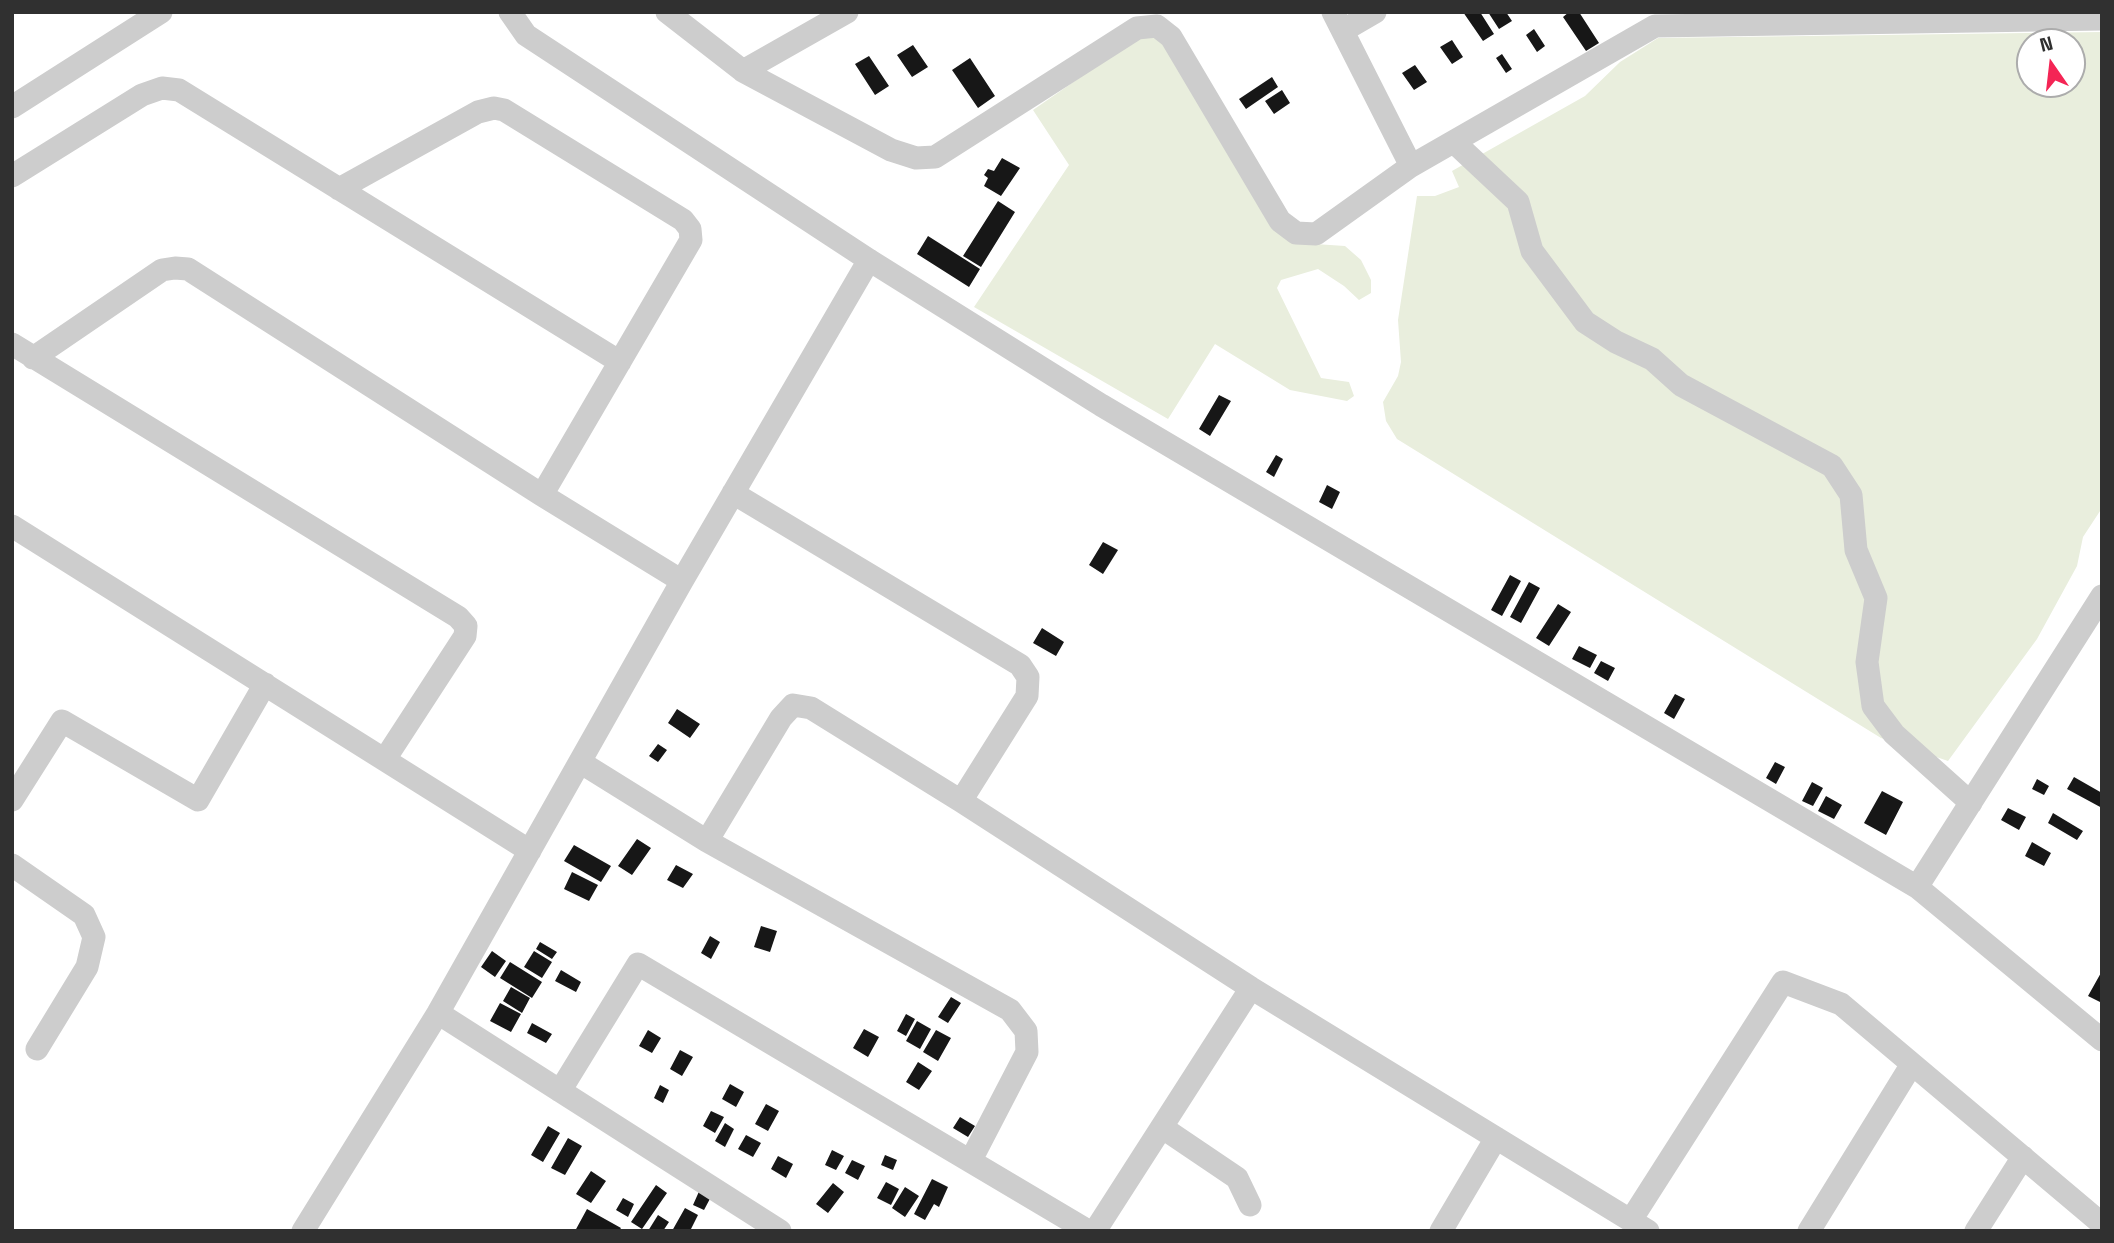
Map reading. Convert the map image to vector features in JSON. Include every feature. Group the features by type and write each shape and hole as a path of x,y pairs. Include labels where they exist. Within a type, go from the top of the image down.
{"street":[{"path":"12,107 161,12"},
{"path":"510,12 526,35 869,260 1113,412 1917,887 2102,1040"},
{"path":"667,12 743,71 891,150 916,158 935,157 1137,28 1157,26 1171,37 1280,221 1296,233 1316,233 1411,166 1655,26 2102,19"},
{"path":"743,71 848,12"},
{"path":"1375,12 1338,21 1411,166"},
{"path":"12,176 142,95 162,88 179,90 620,362"},
{"path":"339,189 478,112 494,108 504,110 683,220 690,229 691,240 542,495"},
{"path":"1454,142 1518,201 1532,251 1586,322 1616,342 1652,359 1681,385 1832,466 1851,495 1856,550 1876,598 1867,662 1873,706 1894,734 1971,803"},
{"path":"303,1231 438,1013 682,581 869,260"},
{"path":"33,358 162,270 188,269 682,581"},
{"path":"12,344 458,617 466,626 465,636 385,759"},
{"path":"733,493 1020,665 1028,677 1027,696 961,801"},
{"path":"12,526 530,851"},
{"path":"1917,887 2102,596"},
{"path":"12,800 62,722 198,800 265,684"},
{"path":"707,841 781,718 793,705 811,708 1251,988 1639,1226 1783,982 1841,1004 2102,1224"},
{"path":"580,762 707,841 1010,1010 1026,1031 1027,1052 971,1160"},
{"path":"12,864 84,915 94,937 87,967 37,1049"},
{"path":"560,1091 638,964 1088,1231"},
{"path":"1095,1231 1251,988"},
{"path":"438,1013 780,1231"},
{"path":"1809,1231 1912,1064"},
{"path":"1163,1128 1237,1178 1250,1205"},
{"path":"1441,1231 1496,1138"},
{"path":"1976,1231 2023,1157"}],"green space":[{"path":"2086,32 2102,32 2102,508 2083,537 2077,566 2037,639 1948,761 1881,738 1397,439 1386,421 1383,402 1398,376 1401,362 1398,320 1417,196 1435,196 1459,187 1452,171 1585,96 1620,62 1658,38 2016,33 2016,98 2086,98"},
{"path":"1152,36 1167,43 1275,225 1315,244 1345,246 1361,260 1371,280 1371,293 1359,300 1344,286 1318,269 1281,280 1277,288 1321,378 1349,382 1354,396 1347,401 1290,390 1215,344 1168,419 974,307 1069,165 1033,110 1134,40"}],"building":[{"path":"1463,12 1480,12 1494,34 1483,41"},
{"path":"1488,12 1506,12 1512,21 1499,29"},
{"path":"1569,12 1579,12 1599,43 1586,51 1563,17"},
{"path":"1534,29 1545,46 1537,52 1526,35"},
{"path":"1452,40 1463,57 1452,64 1440,47"},
{"path":"913,45 928,67 912,77 897,55"},
{"path":"1502,54 1512,69 1506,73 1496,58"},
{"path":"869,56 889,86 875,95 855,64"},
{"path":"970,58 995,96 978,108 952,70"},
{"path":"1415,65 1427,82 1414,90 1402,73"},
{"path":"1272,77 1278,87 1246,109 1239,99"},
{"path":"1282,90 1290,103 1274,114 1265,101"},
{"path":"1002,158 1020,168 1001,196 984,186 988,178 984,175 988,169 994,171"},
{"path":"998,201 1015,212 981,267 963,256"},
{"path":"928,236 980,269 969,287 917,254"},
{"path":"1219,395 1231,401 1210,436 1199,429"},
{"path":"1276,455 1283,459 1274,477 1266,472"},
{"path":"1327,485 1340,492 1332,509 1319,502"},
{"path":"1103,542 1118,550 1103,574 1089,565"},
{"path":"1510,575 1521,581 1502,616 1491,610"},
{"path":"1529,582 1540,588 1521,623 1510,617"},
{"path":"1558,604 1571,612 1549,646 1536,638"},
{"path":"1042,628 1064,642 1056,656 1033,643"},
{"path":"1579,646 1597,655 1590,668 1572,659"},
{"path":"1601,661 1615,668 1608,681 1594,673"},
{"path":"1675,694 1685,699 1674,719 1664,713"},
{"path":"677,709 700,724 690,738 668,723"},
{"path":"658,744 667,750 658,762 649,756"},
{"path":"1775,762 1785,767 1776,784 1766,778"},
{"path":"2074,777 2102,793 2102,808 2067,789"},
{"path":"2037,779 2049,786 2044,795 2032,789"},
{"path":"1812,782 1823,788 1813,806 1802,801"},
{"path":"1882,791 1903,802 1886,835 1864,823"},
{"path":"1826,796 1842,805 1834,819 1818,811"},
{"path":"2008,808 2026,817 2019,830 2001,820"},
{"path":"2053,813 2083,831 2077,840 2048,823"},
{"path":"637,839 651,848 632,875 618,866"},
{"path":"2032,842 2051,853 2044,866 2025,856"},
{"path":"574,845 611,866 601,882 564,861"},
{"path":"676,865 693,874 683,888 667,880"},
{"path":"572,872 598,885 589,901 564,889"},
{"path":"761,926 777,931 770,952 754,947"},
{"path":"710,936 720,942 711,959 701,953"},
{"path":"540,942 557,952 552,959 536,949"},
{"path":"492,951 506,961 495,977 481,967"},
{"path":"534,951 552,962 542,978 524,967"},
{"path":"510,962 542,982 532,998 500,978"},
{"path":"561,970 581,982 576,992 555,981"},
{"path":"2102,971 2102,1003 2088,996"},
{"path":"511,987 530,998 522,1013 503,1001"},
{"path":"951,997 961,1003 948,1023 938,1017"},
{"path":"500,1003 521,1014 511,1032 490,1021"},
{"path":"906,1014 915,1019 906,1036 897,1031"},
{"path":"917,1021 931,1029 920,1049 906,1041"},
{"path":"532,1023 552,1034 546,1043 527,1033"},
{"path":"864,1029 879,1037 868,1057 853,1048"},
{"path":"648,1030 661,1038 652,1053 639,1046"},
{"path":"936,1030 951,1038 938,1061 923,1052"},
{"path":"680,1050 693,1057 682,1076 670,1069"},
{"path":"918,1062 932,1071 919,1090 906,1082"},
{"path":"730,1084 744,1092 736,1107 722,1099"},
{"path":"660,1085 669,1090 663,1103 654,1098"},
{"path":"766,1104 779,1111 768,1131 755,1124"},
{"path":"711,1111 724,1117 715,1133 703,1126"},
{"path":"960,1117 975,1126 968,1137 953,1128"},
{"path":"725,1123 734,1129 725,1147 715,1141"},
{"path":"548,1126 560,1133 543,1162 531,1155"},
{"path":"746,1135 761,1143 753,1157 738,1149"},
{"path":"568,1138 582,1146 565,1175 551,1168"},
{"path":"832,1150 844,1156 836,1170 825,1165"},
{"path":"885,1155 897,1160 893,1170 881,1165"},
{"path":"778,1156 793,1164 786,1178 771,1169"},
{"path":"852,1160 865,1166 858,1180 845,1173"},
{"path":"591,1171 606,1181 591,1203 576,1194"},
{"path":"932,1179 948,1187 939,1207 934,1204 925,1220 914,1214"},
{"path":"886,1182 899,1189 891,1205 877,1198"},
{"path":"833,1183 844,1192 828,1213 816,1204"},
{"path":"656,1185 667,1193 642,1229 631,1222"},
{"path":"701,1187 713,1193 704,1210 693,1205"},
{"path":"905,1187 919,1196 905,1217 892,1208"},
{"path":"623,1198 634,1204 628,1217 616,1210"},
{"path":"685,1208 698,1215 690,1231 672,1231"},
{"path":"587,1209 621,1228 619,1231 575,1231"},
{"path":"658,1215 669,1222 663,1231 648,1231"}]}
